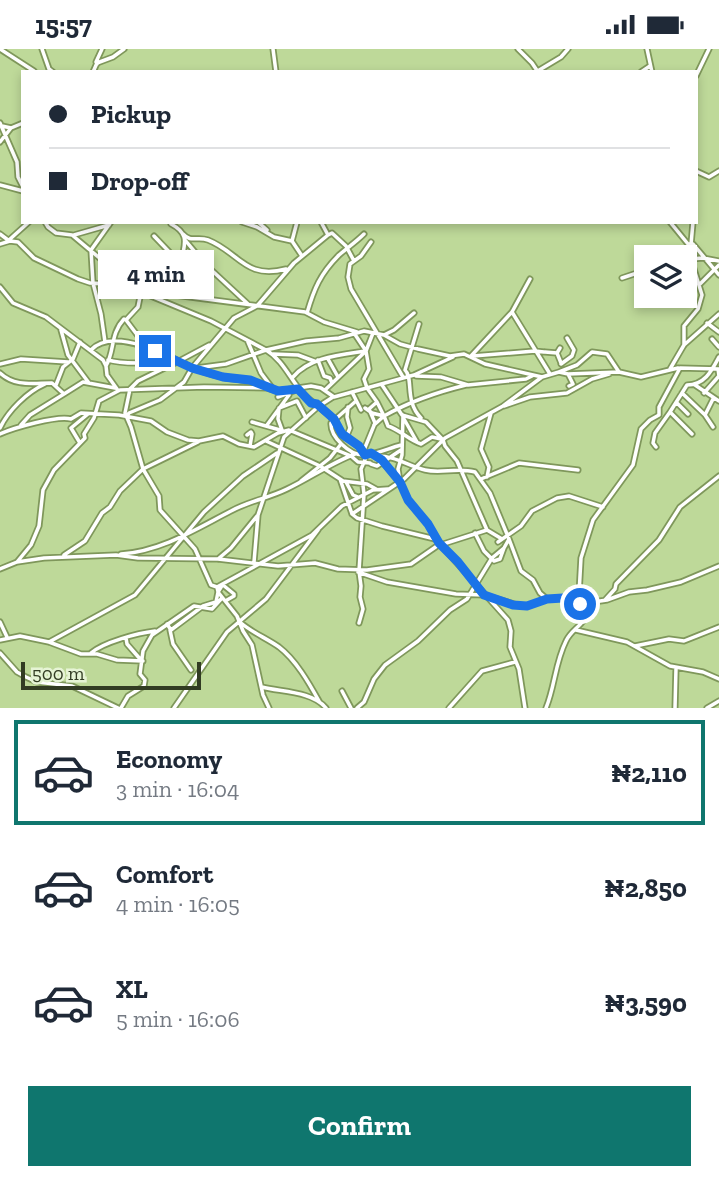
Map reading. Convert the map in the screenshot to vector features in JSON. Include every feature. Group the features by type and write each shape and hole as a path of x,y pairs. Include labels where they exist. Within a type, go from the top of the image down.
{"street":[{"path":"0,49 32,70"},
{"path":"42,49 50,70"},
{"path":"94,70 102,49"},
{"path":"97,64 124,49"},
{"path":"273,49 275,70"},
{"path":"517,49 536,70"},
{"path":"539,70 561,57 568,49"},
{"path":"647,49 651,70"},
{"path":"698,72 709,49"},
{"path":"644,70 650,66"},
{"path":"0,142 11,128 21,124"},
{"path":"1,125 11,128"},
{"path":"1,125 18,162 21,184"},
{"path":"698,172 709,177 719,171"},
{"path":"0,185 21,189"},
{"path":"9,241 27,224"},
{"path":"46,224 56,233 72,235 110,224"},
{"path":"105,342 93,283 91,251 110,224"},
{"path":"171,224 192,240 208,240 219,246 241,264 271,273 288,269"},
{"path":"248,224 273,237 292,241 302,256"},
{"path":"260,224 273,237"},
{"path":"292,241 296,224"},
{"path":"322,224 328,235"},
{"path":"672,224 719,275"},
{"path":"690,244 693,224"},
{"path":"99,225 100,236"},
{"path":"126,417 129,412 160,400 184,382 211,344 239,314 257,306 288,269 328,235 332,233 346,246 354,261"},
{"path":"0,234 9,241"},
{"path":"183,234 206,265 248,304"},
{"path":"307,313 310,296 319,277 364,234"},
{"path":"72,235 138,290 307,313 356,333 366,351 369,369 364,379 367,388 388,426 418,443 424,443 432,437 443,440"},
{"path":"154,236 177,260 206,265"},
{"path":"185,240 183,262 191,285 201,299"},
{"path":"0,244 18,242 34,258 73,277 93,283 126,285 170,303 273,354 294,379 298,389 311,403 319,406 334,419 346,437 359,446 366,457 377,466 401,448"},
{"path":"371,242 350,264 348,277 351,289 375,333 404,377"},
{"path":"697,259 704,258 719,263 698,285"},
{"path":"622,278 634,274"},
{"path":"471,356 512,312 530,279"},
{"path":"684,345 684,326 700,305 702,292 697,281"},
{"path":"0,287 13,303 46,317 103,360 107,375 118,390"},
{"path":"106,366 112,341 120,324 138,307 138,290"},
{"path":"512,312 550,374"},
{"path":"384,335 414,313"},
{"path":"669,370 684,345 719,314"},
{"path":"126,320 141,339 142,345"},
{"path":"707,323 719,332"},
{"path":"412,376 405,370 405,364 413,348 419,324"},
{"path":"60,329 70,361 89,383"},
{"path":"193,368 226,363 265,350 306,341 339,338 356,333 375,333 413,348 455,356 558,351 565,374 573,384 569,386"},
{"path":"325,390 366,351 375,333"},
{"path":"563,366 574,350 567,338"},
{"path":"712,338 719,347"},
{"path":"247,340 261,373 273,389"},
{"path":"91,350 97,343 112,341 142,345 193,368 223,377 250,380 267,388"},
{"path":"56,385 63,367 70,361 80,342"},
{"path":"211,344 141,378 130,389 126,417 143,469 159,496 159,507 201,561 211,585 253,633 266,638 284,652 326,708"},
{"path":"286,389 300,368 316,361 366,351"},
{"path":"537,365 543,360 544,352"},
{"path":"565,374 592,352 607,354 617,372"},
{"path":"273,354 298,355 316,361 324,376 330,378 332,383"},
{"path":"412,376 445,363 455,356"},
{"path":"471,356 485,364 542,377"},
{"path":"704,393 719,376 719,357"},
{"path":"0,364 21,359 70,361"},
{"path":"328,359 338,377"},
{"path":"103,360 127,364 142,361 168,367"},
{"path":"563,366 577,365"},
{"path":"546,708 555,682 558,658 574,629 584,620 579,597 581,558 593,520 633,465 642,429 659,415 659,407 680,367"},
{"path":"352,514 400,482 443,440 503,406 542,377 550,374 617,372 641,377 680,367 717,369"},
{"path":"656,447 653,443 655,433 687,385 695,385 717,369"},
{"path":"503,406 530,397 566,393 592,379 617,372"},
{"path":"0,373 10,382 56,385 64,394"},
{"path":"100,386 107,375"},
{"path":"373,426 396,407 410,402 468,385 526,379 533,375"},
{"path":"317,387 324,376"},
{"path":"412,376 410,402 414,410 443,440 461,470 487,530 500,540 521,526 532,511 561,496 603,507"},
{"path":"255,564 258,515 277,453 284,437 319,406 332,397 404,377 441,377 468,385"},
{"path":"0,428 8,414 37,387 47,383"},
{"path":"21,425 30,415 80,383 118,390 317,387 332,397"},
{"path":"382,385 418,443"},
{"path":"695,385 719,401"},
{"path":"278,397 298,389"},
{"path":"17,562 31,545 38,526 43,490 54,470 80,443 96,414 99,401 118,390"},
{"path":"352,392 363,409 384,416"},
{"path":"682,393 705,415 713,427"},
{"path":"267,425 289,394"},
{"path":"705,415 713,399"},
{"path":"279,408 297,401 306,418"},
{"path":"353,455 335,438 330,424 356,401"},
{"path":"359,623 363,609 359,572 363,483 361,469 375,419 370,407 377,402"},
{"path":"677,403 688,414"},
{"path":"322,467 350,428 348,407"},
{"path":"279,408 278,419 282,432"},
{"path":"487,477 489,467 481,449 491,412"},
{"path":"670,412 692,435"},
{"path":"0,433 21,425 44,423 64,417 71,419 81,413 89,413 151,421 172,435 199,441"},
{"path":"80,443 71,428 89,413"},
{"path":"403,416 424,421"},
{"path":"403,416 398,469 400,482 405,495 428,524 436,540"},
{"path":"252,422 282,432"},
{"path":"63,557 84,542 102,513 143,469 199,441 223,436 257,446 282,432 290,431 336,450 366,457 371,453 401,448"},
{"path":"247,435 251,432 253,435 250,446"},
{"path":"266,441 322,467 343,480 354,495 362,496"},
{"path":"49,642 135,595 163,559 223,494 277,453"},
{"path":"371,453 384,462 400,482"},
{"path":"0,569 17,562 136,553 184,536 234,509 298,483 322,467 353,455"},
{"path":"377,456 401,459 417,467 437,471 461,470 475,473 500,514 521,572 531,578 547,599"},
{"path":"481,479 519,463 578,470"},
{"path":"605,600 616,584 659,540 681,507 719,476"},
{"path":"343,480 372,485 376,489"},
{"path":"343,480 352,514 361,520 415,535 430,536 436,540 509,620 510,647 521,675 524,708"},
{"path":"174,708 227,632 265,599 318,530 349,503 376,489 390,489"},
{"path":"218,559 231,548 258,515"},
{"path":"0,653 17,672 26,677 72,685 119,708 128,696 144,686 145,680 141,674 144,649 157,631 194,605 212,610 216,603 217,589 223,584 255,564 289,549 318,530"},
{"path":"359,572 411,564 441,545 487,530"},
{"path":"475,533 484,551 492,558"},
{"path":"357,708 364,702 374,679 384,665 418,641 470,594 492,558 504,548 508,537"},
{"path":"116,555 201,561 218,559 255,564 316,563 359,572 387,582 456,594 484,595 521,606 547,599 579,597"},
{"path":"580,604 605,600 629,591 681,582 719,566"},
{"path":"216,603 231,599 234,594 223,584"},
{"path":"170,630 203,606"},
{"path":"240,621 254,649 262,695 270,708"},
{"path":"0,622 7,637"},
{"path":"167,624 173,644 191,670"},
{"path":"635,646 668,639 684,641 719,627"},
{"path":"574,629 627,642 676,668 703,671 719,679"},
{"path":"89,655 97,648 130,639 144,632 157,631"},
{"path":"0,640 20,636 49,642 75,653 143,661"},
{"path":"126,638 127,644 143,661"},
{"path":"449,708 482,671 516,662"},
{"path":"675,708 676,668"},
{"path":"262,687 290,691 319,701"},
{"path":"342,691 351,708"},
{"path":"706,708 719,701"}],"route":[{"path":"155,351 192,368 223,377 254,381 278,391 298,389 311,403 317,404 329,414 342,434 359,446 365,455 371,453 384,462 393,477 400,482 416,511 428,524 436,540 458,562 484,595 521,606 569,597 579,597 580,604"}]}
